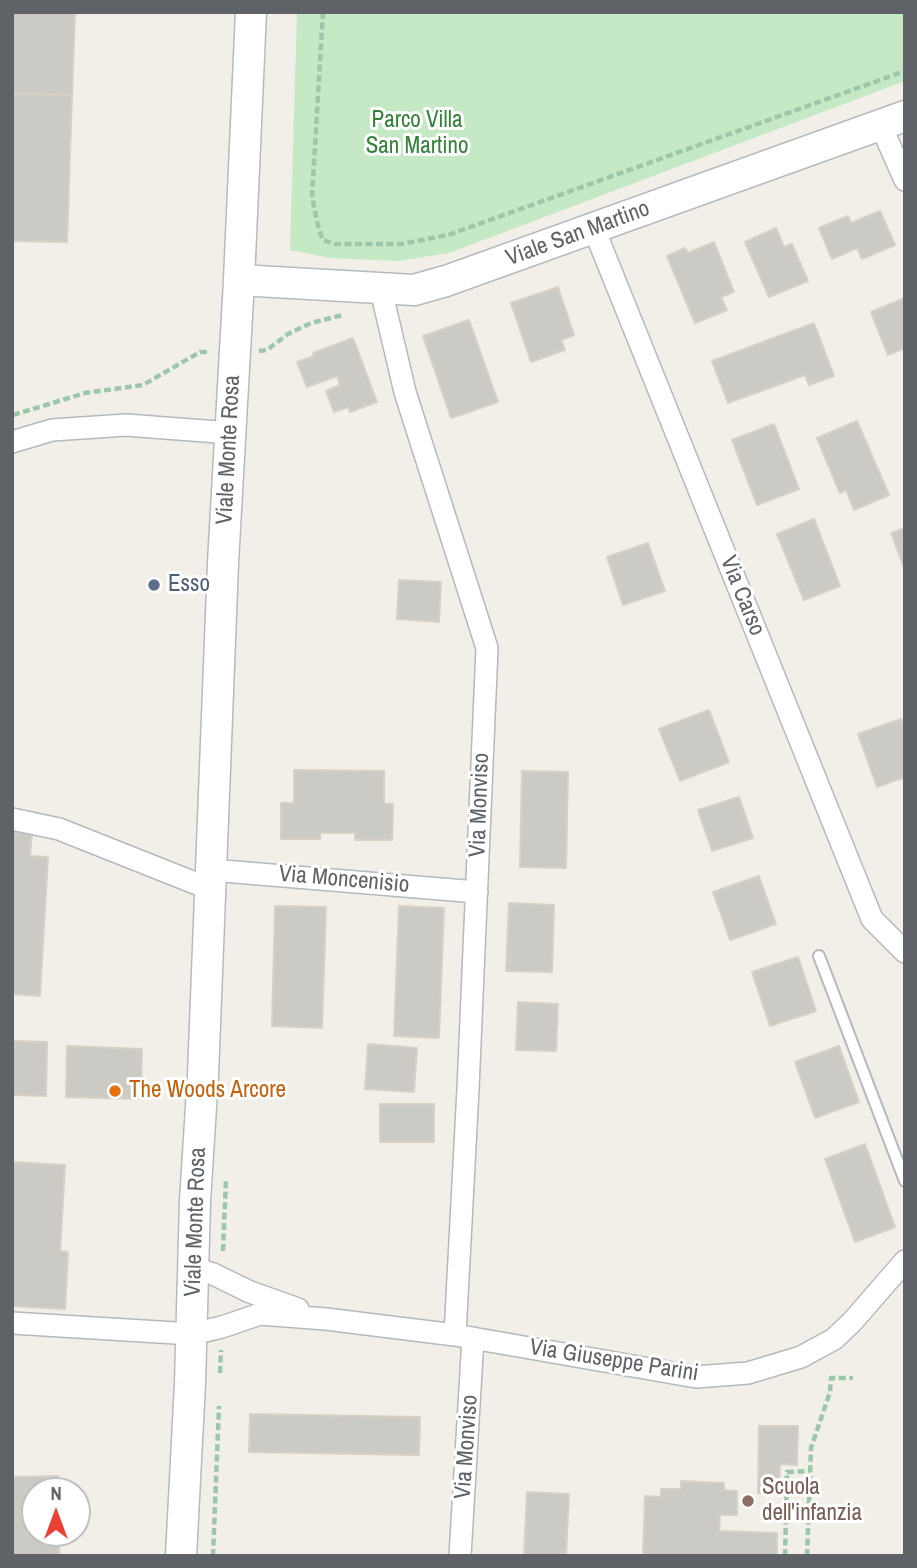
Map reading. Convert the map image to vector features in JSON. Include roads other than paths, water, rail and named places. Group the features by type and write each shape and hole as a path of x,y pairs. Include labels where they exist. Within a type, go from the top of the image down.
{"main road":[{"name":"Viale Monte Rosa","path":"181,1556 222,577 251,12"},
{"name":"Viale San Martino","path":"239,281 414,290 446,281 893,121"}],"street":[{"path":"893,121 905,180"},
{"name":"Via Carso","path":"593,229 872,919 905,952"},
{"name":"Via Monviso","path":"382,290 405,392 487,648 477,892 460,1556"},
{"path":"12,442 52,430 126,425 231,433"},
{"path":"12,819 59,830 210,879"},
{"name":"Via Moncenisio","path":"210,879 477,892"},
{"name":"Via Giuseppe Parini","path":"12,1323 192,1334 260,1314 326,1319 464,1336 696,1377 748,1373 802,1357 834,1339 905,1261"},
{"name":"Via Giuseppe Parini","path":"194,1268 250,1292 326,1319"}],"lane":[{"path":"819,956 905,1181"}],"place":[{"name":"Esso","path":"154,585"},
{"name":"The Woods Arcore","path":"115,1091"},
{"name":"Scuola dell'infanzia","path":"748,1501"}],"park label":[{"name":"Parco Villa San Martino","path":"417,134"}]}
